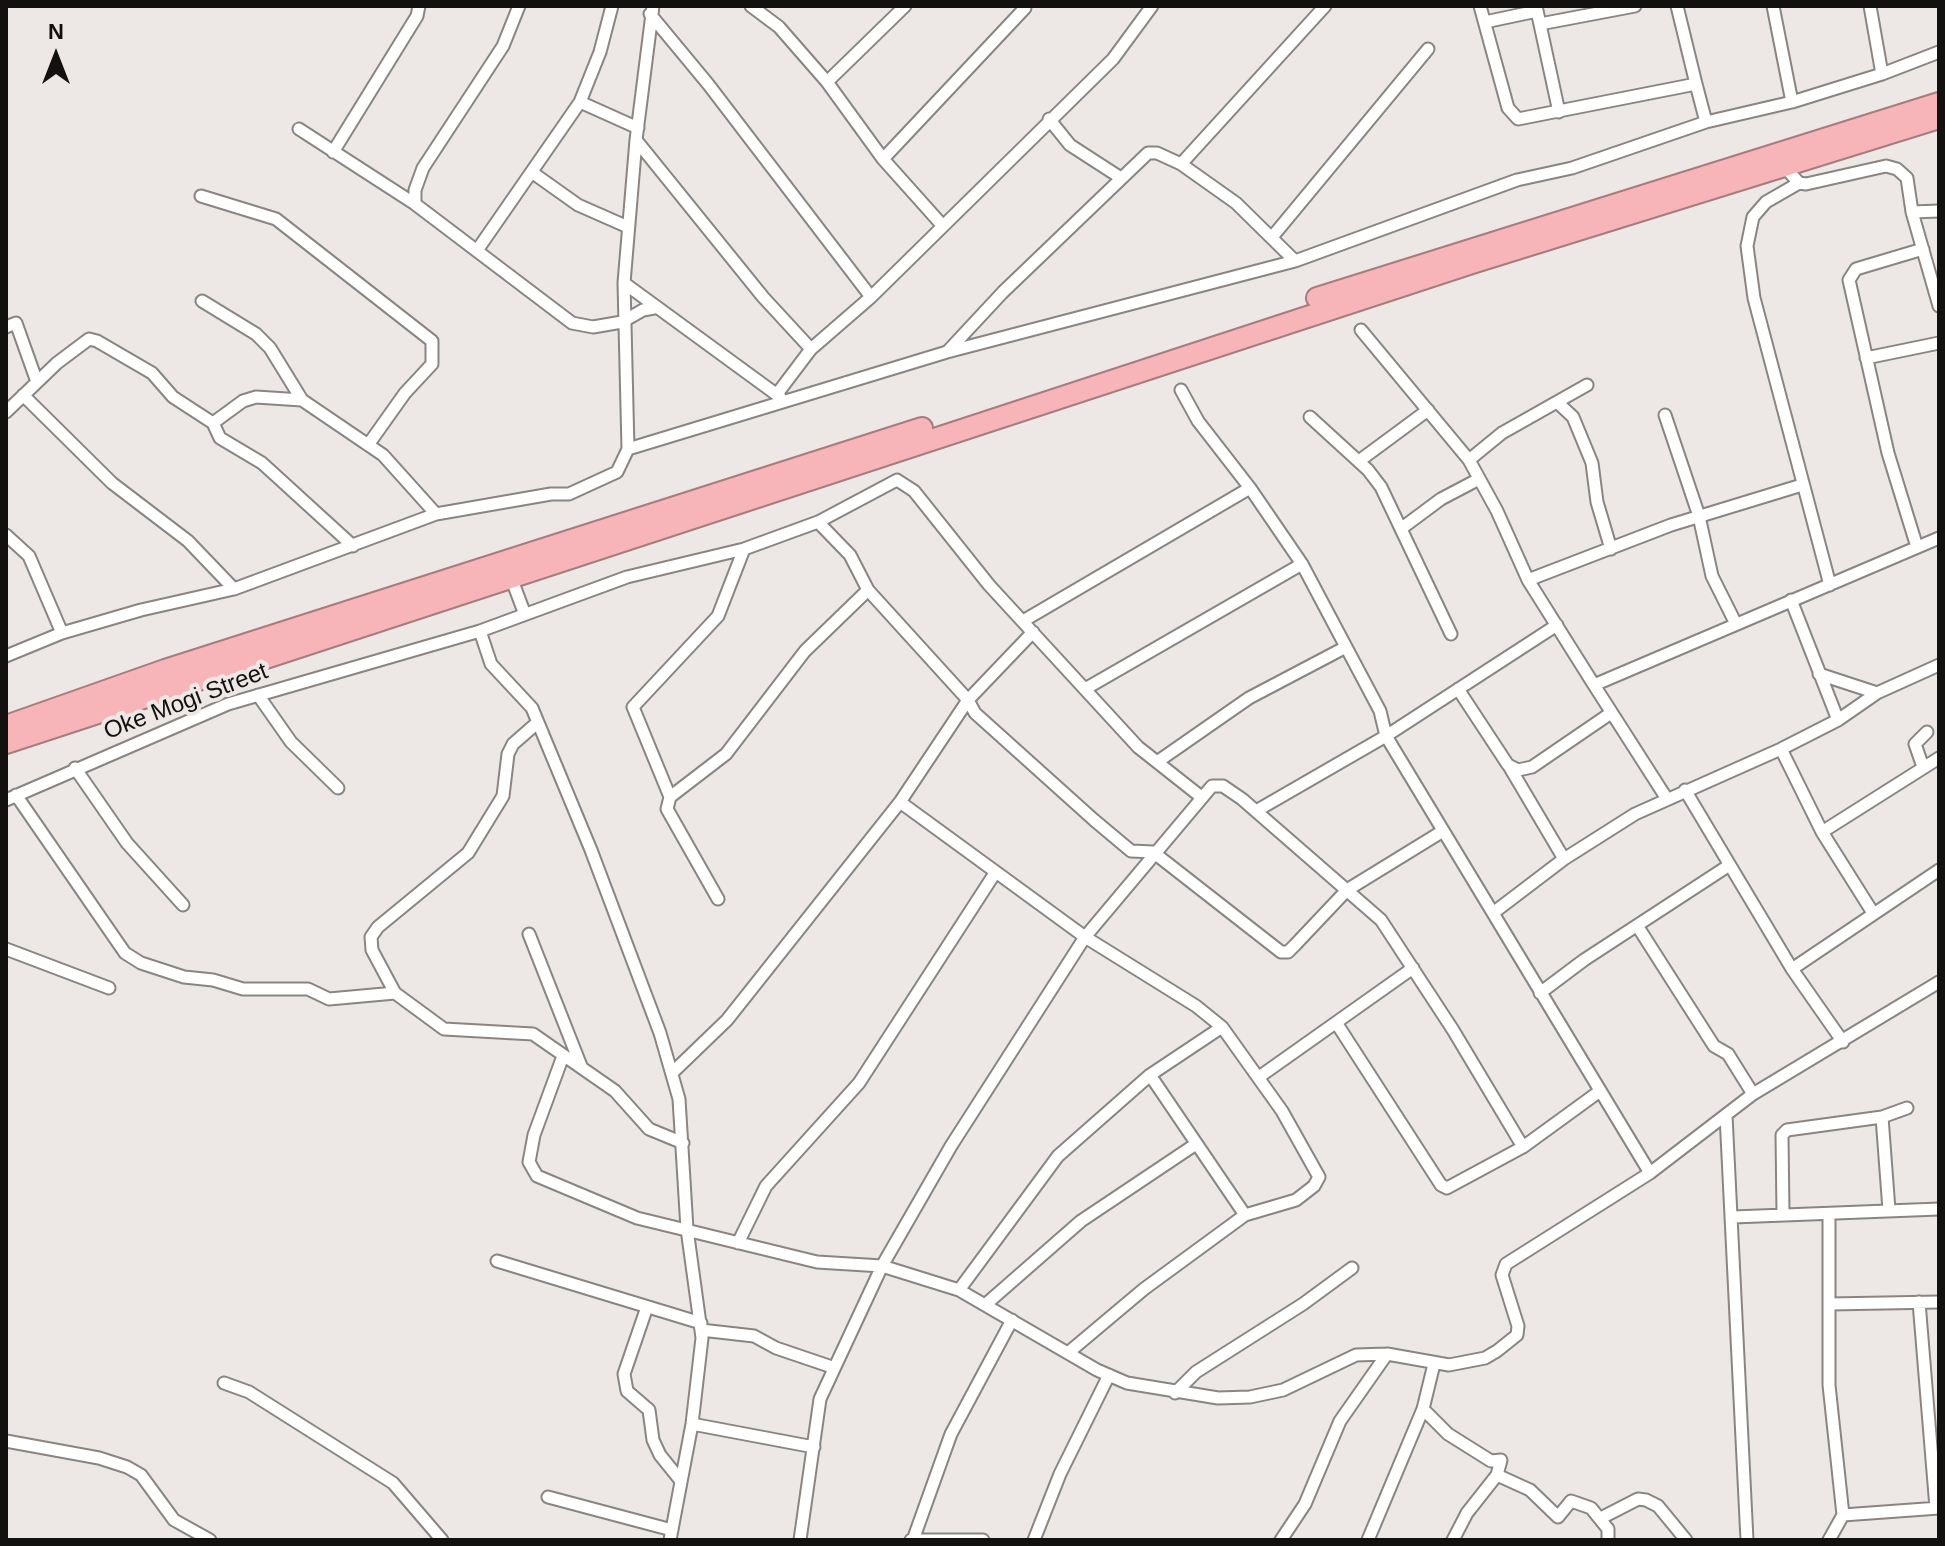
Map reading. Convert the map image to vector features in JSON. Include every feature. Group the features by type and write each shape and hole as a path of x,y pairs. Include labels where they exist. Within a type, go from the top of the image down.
{"highway":[{"path":"6,726 165,670 1460,251 1939,103"},
{"path":"6,743 176,685 512,580 1349,303 1939,118"}],"street":[{"path":"333,152 417,16 419,6"},
{"path":"415,204 415,190 423,168 503,46 519,6"},
{"path":"478,249 580,102 600,52 612,6"},
{"path":"827,82 905,6"},
{"path":"780,397 811,349 871,297 1113,59 1152,6"},
{"path":"1181,164 1325,6"},
{"path":"1480,6 1512,116 1518,119 1696,84"},
{"path":"1540,24 1635,6"},
{"path":"1677,6 1706,122"},
{"path":"1773,6 1792,102"},
{"path":"1870,6 1882,74"},
{"path":"758,8 779,27 827,82 883,159 942,225"},
{"path":"883,159 1025,8"},
{"path":"1485,22 1536,8 1559,112"},
{"path":"6,656 62,633 234,589 436,514 551,494 569,494 617,472 628,449 628,354 622,322 624,283 652,10"},
{"path":"652,10 871,297"},
{"path":"1273,236 1428,49"},
{"path":"628,449 780,397 1295,261 1517,180 1572,168 1706,122 1792,102 1882,74 1939,52"},
{"path":"580,102 637,134 763,297 811,349"},
{"path":"1049,119 1070,145 1121,178"},
{"path":"299,129 415,204 572,323 593,327 622,322 643,310 654,308"},
{"path":"947,352 1148,153 1157,153 1181,164 1249,212 1295,261"},
{"path":"1784,166 1799,183"},
{"path":"1830,585 1754,298 1747,246 1753,217 1766,202 1799,183 1886,166 1897,169 1907,178 1912,212 1939,306"},
{"path":"533,173 578,205 628,227"},
{"path":"201,196 276,219 432,341 432,364 405,393 368,445"},
{"path":"1912,212 1939,211"},
{"path":"1917,547 1888,453 1850,275 1856,269 1923,249"},
{"path":"624,283 654,308 780,397"},
{"path":"202,301 256,334 270,348 302,400 383,455 436,514"},
{"path":"6,327 16,323 37,382"},
{"path":"1361,330 1469,460 1528,580 1667,799"},
{"path":"6,412 89,339 97,341 152,373 173,397 213,423 220,438 262,463 353,546"},
{"path":"1866,358 1939,343"},
{"path":"1469,460 1502,433 1587,385"},
{"path":"1181,390 1198,421 1250,488 1302,564 1380,711 1386,736 1650,1173"},
{"path":"23,395 112,483 188,541 234,589"},
{"path":"213,423 243,401 256,397 302,400"},
{"path":"1557,402 1573,417 1592,463 1597,502 1611,549"},
{"path":"1359,461 1428,410"},
{"path":"1665,415 1699,516 1712,576 1736,624"},
{"path":"1310,417 1359,461 1381,487 1402,528 1421,578 1451,634"},
{"path":"1402,528 1441,499 1479,479"},
{"name":"Oke Mogi Street","path":"11,798 75,768 258,695 480,631 524,612 627,577 744,549 818,522 897,480 914,491 1023,621"},
{"path":"1528,580 1699,516 1802,485"},
{"path":"1200,796 1138,747 1023,621 1250,488"},
{"path":"818,522 850,555 868,590 968,700 975,713 1131,851 1153,852 1281,952 1288,952 1347,890 1443,831"},
{"path":"6,535 11,547 29,556 62,633"},
{"path":"1594,685 1939,538"},
{"path":"718,899 667,809 670,797 633,707 718,616 744,549"},
{"path":"1085,689 1302,564"},
{"path":"512,580 524,612"},
{"path":"670,797 726,754 805,651 868,590"},
{"path":"1791,600 1838,720"},
{"path":"1256,811 1386,736 1557,625"},
{"path":"480,631 491,664 527,698 591,850 672,1073 683,1143 687,1229 701,1326 692,1424 671,1535 548,1497"},
{"path":"672,1073 727,1020 900,802 968,700 1033,632"},
{"path":"1157,762 1249,698 1346,647"},
{"path":"1493,913 1564,859 1635,814 1781,749 1838,720 1877,693 1939,665"},
{"path":"1819,674 1877,693"},
{"path":"1458,689 1564,859"},
{"path":"258,695 291,742 338,788"},
{"path":"1508,765 1518,770 1532,767 1611,713"},
{"path":"537,723 513,744 508,754 503,796 468,853 378,927 371,937 372,950 395,993 444,1029 533,1034 622,1097 649,1129 683,1143"},
{"path":"1923,767 1915,744 1927,732"},
{"path":"1781,749 1822,832 1873,913"},
{"path":"1822,832 1939,758"},
{"path":"75,768 127,843 183,905"},
{"path":"800,1540 820,1399 832,1367 882,1266 951,1146 1085,937 1200,796 1212,786 1223,786 1256,811 1381,920 1523,1147"},
{"path":"1685,790 1792,969 1843,1042"},
{"path":"11,798 125,953 141,963 184,977 213,980 243,989 308,989 329,999 395,993"},
{"path":"900,802 1085,937 1196,1006 1222,1027 1259,1077 1319,1177 1314,1186 1296,1200 1245,1215 1144,1289 1069,1352"},
{"path":"1540,993 1584,960 1728,866"},
{"path":"1792,969 1939,870"},
{"path":"738,1243 766,1186 859,1083 995,873"},
{"path":"1638,927 1714,1046 1728,1054 1753,1094"},
{"path":"529,934 581,1066"},
{"path":"6,949 109,988"},
{"path":"1259,1077 1413,968"},
{"path":"563,1056 534,1135 530,1168 537,1176 629,1216 833,1264 882,1266 959,1290 1127,1383 1218,1398 1250,1397 1283,1390 1356,1355 1387,1354 1434,1364 1485,1358 1517,1335 1518,1318 1502,1275 1506,1264 1650,1173 1753,1094 1939,982"},
{"path":"1337,1024 1441,1185 1455,1187 1523,1147 1600,1091"},
{"path":"959,1290 1058,1156 1150,1075 1222,1027"},
{"path":"1150,1075 1245,1215"},
{"path":"1783,1213 1782,1135 1787,1130 1882,1117 1907,1108"},
{"path":"1726,1115 1747,1540"},
{"path":"1882,1117 1889,1210"},
{"path":"985,1305 1081,1221 1196,1144"},
{"path":"1733,1217 1939,1209"},
{"path":"1829,1214 1829,1385 1843,1515 1829,1540"},
{"path":"497,1261 701,1326 754,1336 776,1348 832,1367"},
{"path":"1175,1393 1189,1377 1303,1304 1352,1268"},
{"path":"1843,1515 1937,1508 1919,1302"},
{"path":"1830,1304 1939,1302"},
{"path":"647,1307 624,1374 627,1391 649,1410 653,1440 660,1455 681,1481"},
{"path":"983,1540 912,1540 951,1434 1012,1320"},
{"path":"1281,1540 1305,1504 1340,1421 1387,1354"},
{"path":"1368,1540 1423,1409 1434,1364"},
{"path":"1034,1540 1071,1449 1109,1375"},
{"path":"224,1383 249,1392 393,1483 442,1540"},
{"path":"1423,1409 1448,1434 1491,1461 1501,1460 1497,1475 1467,1513 1453,1540"},
{"path":"692,1424 814,1447"},
{"path":"6,1441 127,1467 141,1475 174,1520 210,1540"},
{"path":"1497,1475 1530,1490 1558,1517 1571,1501 1591,1508 1608,1529 1608,1540"},
{"path":"1601,1518 1638,1499 1646,1500 1658,1506 1686,1540"}]}
